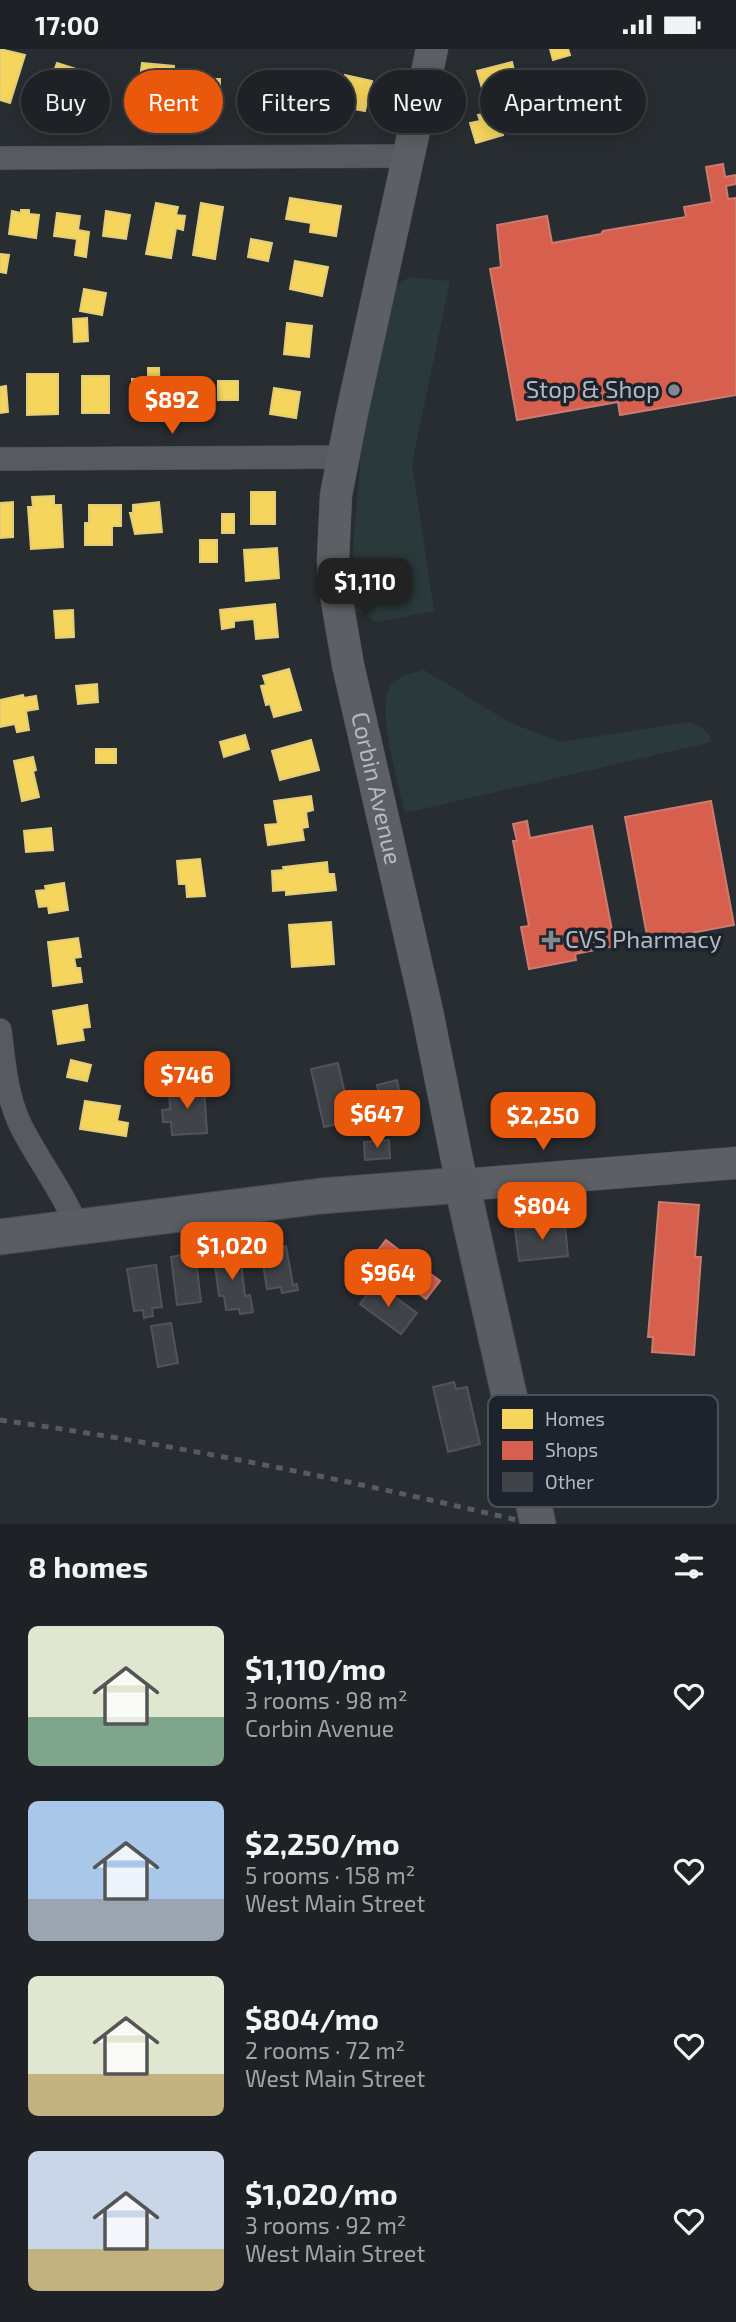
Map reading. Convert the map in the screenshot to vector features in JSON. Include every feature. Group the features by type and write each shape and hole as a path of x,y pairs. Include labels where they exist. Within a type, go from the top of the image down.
{"main road":[{"name":"Corbin Avenue","path":"432,49 336,495 333,533 335,589 340,627 387,846 426,1011 509,1395"},
{"path":"0,1237 321,1196 736,1163"}],"street":[{"path":"0,158 409,156"},
{"path":"0,459 344,457"},
{"path":"0,1030 9,1095 19,1121 61,1193 77,1227"}],"shaded area":[{"path":"410,277 450,281 412,464 434,611 377,622 354,610 353,549 364,415 396,284"},
{"path":"424,670 511,723 561,742 688,722 709,734 712,742 405,813 387,730 386,698 390,687 397,680"}],"building: Homes":[{"path":"0,49 25,55 10,103 0,100"},
{"path":"550,49 568,49 570,55 553,60"},
{"path":"512,62 514,70 481,70"},
{"path":"57,63 79,70 54,70"},
{"path":"142,63 174,66 174,70 141,70"},
{"path":"355,77 369,80 365,111 355,109"},
{"path":"480,121 480,133 503,135 476,143 470,123"},
{"path":"290,198 341,206 336,236 310,232 311,223 286,219"},
{"path":"156,203 178,207 176,215 185,216 183,230 176,228 171,258 146,254"},
{"path":"201,203 223,207 215,259 193,255"},
{"path":"21,210 29,210 29,214 39,215 36,238 9,234 12,211 21,213"},
{"path":"106,211 130,215 126,239 103,236"},
{"path":"57,213 80,216 78,230 89,232 86,257 75,255 77,239 54,236"},
{"path":"251,239 272,243 268,261 248,257"},
{"path":"0,254 9,255 6,273 0,272"},
{"path":"295,261 328,267 322,296 290,289"},
{"path":"84,289 106,293 102,315 80,311"},
{"path":"87,318 88,341 74,342 73,319"},
{"path":"287,323 312,326 309,357 284,354"},
{"path":"148,368 159,368 160,409 133,410 132,379 148,379"},
{"path":"27,374 58,374 58,414 27,415"},
{"path":"82,376 109,376 109,413 82,413"},
{"path":"218,381 238,381 238,400 218,400"},
{"path":"6,386 8,412 0,413 0,387"},
{"path":"274,388 300,392 296,418 270,414"},
{"path":"251,492 275,492 275,524 251,524"},
{"path":"54,496 54,505 61,505 63,547 31,549 28,507 33,507 32,497"},
{"path":"13,502 13,537 0,538 0,503"},
{"path":"159,502 162,532 135,534 130,513 133,513 133,505"},
{"path":"89,505 121,505 121,526 112,526 112,545 85,545 85,523 89,523"},
{"path":"222,514 234,514 234,533 222,533"},
{"path":"200,540 217,540 217,562 200,562"},
{"path":"277,548 279,578 246,581 244,550"},
{"path":"275,604 278,637 256,639 254,619 234,621 234,627 222,629 220,610"},
{"path":"73,610 74,637 56,638 54,611"},
{"path":"289,669 301,710 274,717 270,704 266,705 261,686 266,685 263,676"},
{"path":"97,684 98,702 78,704 76,686"},
{"path":"23,695 24,698 36,696 38,709 26,711 29,730 17,732 15,724 0,727 0,700"},
{"path":"245,735 249,749 224,757 220,742"},
{"path":"311,740 319,770 280,780 272,751"},
{"path":"96,749 116,749 116,763 96,763"},
{"path":"33,757 39,797 22,801 14,761"},
{"path":"311,796 313,810 306,812 308,827 302,828 304,840 268,845 265,825 278,824 274,801"},
{"path":"51,828 53,850 26,852 24,831"},
{"path":"200,859 205,896 187,897 186,884 179,884 177,861"},
{"path":"327,862 328,874 334,874 336,890 286,895 286,890 273,891 272,871 284,870 283,867"},
{"path":"64,883 68,910 49,913 48,906 39,907 36,891 46,890 45,886"},
{"path":"331,922 334,964 292,967 289,925"},
{"path":"78,938 81,957 74,958 76,968 80,968 82,982 53,986 48,942"},
{"path":"87,1005 90,1027 82,1028 84,1040 58,1044 53,1011"},
{"path":"71,1060 91,1065 87,1081 67,1077"},
{"path":"85,1101 120,1106 117,1121 128,1123 126,1136 80,1129"}],"building: Shops":[{"path":"723,164 725,177 736,175 736,184 726,186 728,199 736,198 736,395 620,415 618,402 517,420 490,269 501,267 497,225 547,216 552,243 686,217 684,207 712,202 706,167"},
{"path":"711,801 734,925 648,941 625,817"},
{"path":"527,821 530,838 592,826 615,946 575,954 576,960 529,969 521,927 529,926 513,841 517,841 513,824"},
{"path":"659,1202 699,1205 695,1257 701,1257 694,1355 652,1352 653,1337 648,1337"},
{"path":"386,1240 440,1281 426,1299 372,1258"}],"building: Other":[{"path":"338,1063 351,1121 324,1127 311,1069"},
{"path":"397,1080 403,1109 384,1113 377,1085"},
{"path":"204,1086 207,1133 172,1135 171,1122 163,1122 162,1110 170,1109 169,1089"},
{"path":"389,1140 390,1158 365,1160 364,1142"},
{"path":"565,1224 568,1256 519,1261 515,1229"},
{"path":"277,1241 278,1248 286,1246 293,1285 297,1284 298,1290 282,1293 281,1287 267,1289 261,1251 267,1249 265,1243"},
{"path":"228,1248 229,1255 240,1253 245,1296 250,1295 253,1312 240,1314 239,1309 226,1310 224,1296 219,1296 214,1257 218,1256 217,1250"},
{"path":"181,1255 182,1261 196,1259 201,1302 177,1305 171,1257"},
{"path":"156,1265 162,1307 152,1308 153,1316 144,1318 143,1310 134,1311 127,1269"},
{"path":"376,1283 417,1313 401,1334 360,1304"},
{"path":"171,1323 178,1363 158,1367 151,1326"},
{"path":"454,1382 456,1389 467,1387 480,1444 448,1452 433,1387"}],"railway":[{"path":"0,1420 268,1466 534,1524"}],"place":[{"name":"Stop & Shop","path":"674,390"},
{"name":"CVS Pharmacy","path":"551,940"}]}
